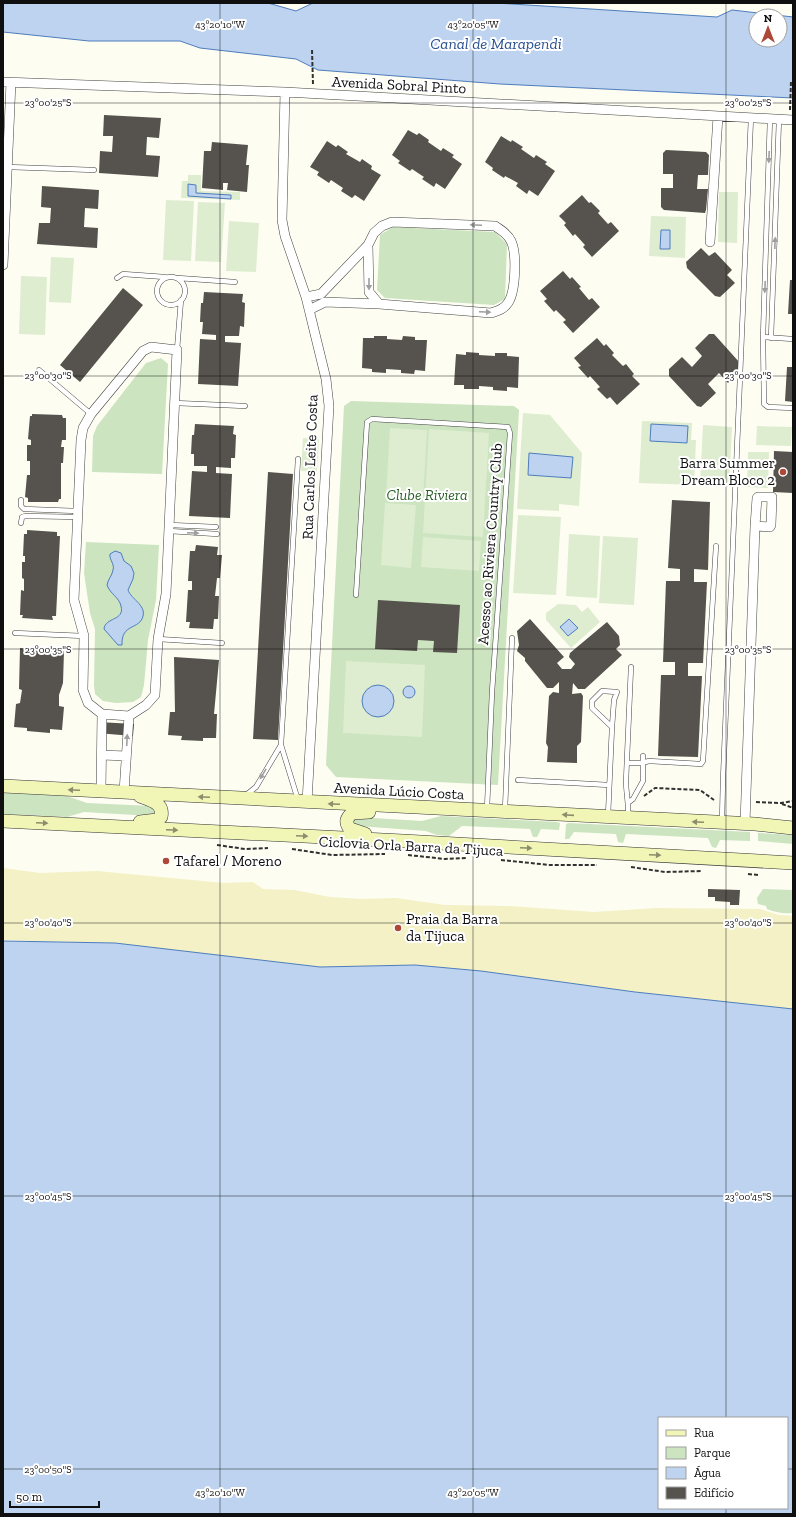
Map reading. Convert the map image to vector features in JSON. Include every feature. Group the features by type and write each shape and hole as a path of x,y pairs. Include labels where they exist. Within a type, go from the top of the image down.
{"main road":[{"name":"Avenida Lúcio Costa","path":"3,786 745,824 793,828"},
{"path":"86,825 157,820 161,817 161,806 156,802 127,792"},
{"path":"402,848 350,829 346,824 347,819 352,813 415,808"},
{"path":"3,821 86,825 402,848 793,863"}],"street":[{"name":"Avenida Sobral Pinto","path":"7,82 285,92 791,120"},
{"path":"3,265 8,166 7,82"},
{"name":"Rua Carlos Leite Costa","path":"285,92 282,220 285,236 306,297 326,380 329,406 303,802"},
{"path":"710,242 718,116"},
{"path":"306,297 321,294 368,245 374,233 382,226 392,222 495,226 504,232 510,240 514,250 513,292 508,304 501,310 490,313 379,304 325,302 309,310"},
{"path":"368,245 369,292 379,304"},
{"path":"151,347 177,350 175,403 166,594 158,640 155,695 146,705 129,716 102,714 88,703 83,690 84,636 74,600 77,514 83,428 91,414 146,349 151,347"},
{"path":"745,824 755,526"},
{"path":"101,791 102,714"},
{"path":"127,792 126,756 129,716"},
{"path":"102,755 126,756"}],"lane":[{"path":"722,823 751,117"},
{"path":"775,119 763,337 764,404 768,407 793,408"},
{"path":"772,338 775,119"},
{"path":"8,166 94,170"},
{"path":"117,278 123,274 235,282"},
{"path":"167,278 163,280 158,287 157,292 161,300 168,304 173,304 181,300"},
{"path":"176,278 180,280 185,288 185,292 181,300 177,350"},
{"path":"763,337 793,339"},
{"path":"39,370 91,414"},
{"path":"175,403 245,406"},
{"name":"Acesso ao Riviera Country Club","path":"356,595 367,422 372,419 508,426 510,433 492,692 487,811"},
{"path":"298,459 281,745 303,802"},
{"path":"21,500 21,506 24,509 77,514"},
{"path":"21,523 22,517 25,516 77,514"},
{"path":"170,528 216,527"},
{"path":"170,528 216,534"},
{"path":"627,763 642,764 648,761 701,764 703,761 716,546"},
{"path":"15,633 84,636"},
{"path":"505,812 512,638"},
{"path":"158,640 222,643"},
{"path":"631,667 626,791 631,801"},
{"path":"608,817 612,727 614,700 617,692 602,691 592,701 592,708 612,727"},
{"path":"240,798 250,793 256,786 281,745"},
{"path":"628,819 631,801 643,781 643,756"},
{"path":"518,780 609,785"}],"path":[{"path":"312,50 313,94"},
{"path":"791,81 791,120"},
{"path":"631,801 641,799 655,788 700,790 722,808"},
{"path":"746,801 781,803 793,801"},
{"path":"781,803 793,808"},
{"path":"214,845 245,849 274,847"},
{"name":"Ciclovia Orla Barra da Tijuca","path":"289,848 332,855 391,853"},
{"name":"Ciclovia Orla Barra da Tijuca","path":"402,848 445,858 473,858"},
{"name":"Ciclovia Orla Barra da Tijuca","path":"500,860 550,865 602,865"},
{"path":"628,867 665,872 708,871"},
{"path":"745,873 765,875"}],"green space":[{"path":"188,175 201,175 201,191 240,192 240,200 181,198 182,181 188,181"},
{"path":"719,192 738,192 737,243 718,242"},
{"path":"166,200 194,201 191,261 163,260"},
{"path":"198,202 225,203 221,262 195,261"},
{"path":"651,216 686,217 685,258 649,256"},
{"path":"229,221 259,223 256,272 226,271"},
{"path":"393,227 495,232 507,244 505,299 494,305 385,298 377,290 380,235"},
{"path":"51,257 74,258 71,303 49,302"},
{"path":"21,276 47,277 45,335 19,334"},
{"path":"161,358 168,364 162,474 92,472 93,436 97,426 146,363"},
{"name":"Clube Riviera","path":"351,401 514,406 519,410 498,785 336,777 326,765 344,406"},
{"path":"523,413 550,415 582,453 579,506 559,504 559,511 517,509"},
{"path":"642,421 692,423 691,440 696,440 694,485 639,483"},
{"path":"703,425 732,427 729,487 700,485"},
{"path":"757,426 792,427 791,446 756,445"},
{"path":"390,428 427,430 423,500 386,497"},
{"path":"429,429 489,433 483,537 423,533"},
{"path":"303,438 319,439 317,472 301,471"},
{"path":"748,452 769,452 768,488 747,487"},
{"path":"385,503 416,505 411,568 381,565"},
{"path":"518,515 561,517 556,595 513,593"},
{"path":"569,534 600,536 597,598 566,596"},
{"path":"603,536 638,538 634,605 599,603"},
{"path":"423,537 481,541 479,571 421,567"},
{"path":"86,542 159,545 156,600 148,640 144,685 141,697 133,702 116,703 103,701 95,694 95,629 90,613 84,573"},
{"path":"558,604 576,605 582,612 588,607 600,622 571,648 546,620 546,613"},
{"path":"346,661 425,665 422,737 343,733"},
{"path":"3,793 67,796 87,803 151,806 155,812 152,816 84,812 67,817 3,814"},
{"path":"441,816 560,823 559,830 541,829 537,837 533,837 530,829 462,826 449,836 437,835 426,831 358,826 354,824 354,819 357,817 422,821"},
{"path":"566,824 750,832 750,841 720,840 716,848 712,847 708,838 626,834 623,843 618,842 616,834 574,832 569,839 565,839"},
{"path":"758,833 793,835 793,844 758,841"},
{"path":"763,889 792,890 792,913 773,911 767,909 766,906 758,904 757,898"}],"sand":[{"name":"Praia da Barra da Tijuca","path":"3,868 40,873 97,871 224,883 253,882 263,889 294,890 330,897 362,899 396,898 445,905 510,906 594,912 657,908 760,909 779,915 793,916 793,1009 635,992 481,971 415,965 320,967 115,943 3,940"}],"water":[{"name":"Canal de Marapendi","path":"3,3 268,3 296,11 313,3 496,3 717,17 732,10 748,12 748,48 788,48 788,16 793,17 793,98 500,84 318,70 296,59 200,48 180,41 89,41 3,32"},
{"path":"188,184 196,185 196,193 231,195 231,199 188,196"},
{"path":"661,230 670,230 670,249 660,249"},
{"path":"651,424 688,426 687,443 650,441"},
{"path":"529,453 573,457 571,478 528,475"},
{"path":"115,551 121,553 124,561 131,566 134,573 128,590 140,605 143,612 141,620 124,633 122,645 118,645 104,629 105,625 118,617 121,611 120,603 107,585 113,568 110,554"},
{"path":"569,619 578,628 568,636 560,627"},
{"path":"378,685 387,688 391,692 394,701 391,710 387,714 378,717 369,714 365,710 362,701 365,692 369,688"},
{"path":"411,686 414,687 414,697 407,698 404,697 403,690 404,687"},
{"path":"3,941 115,943 320,967 415,965 481,971 635,992 793,1009 793,1514 3,1514"}],"building":[{"path":"104,115 161,118 159,138 147,137 146,155 160,156 158,177 99,173 100,151 112,152 113,136 103,136"},
{"path":"408,130 417,135 419,133 429,140 428,142 441,151 443,148 454,155 452,157 462,164 445,189 436,183 434,187 422,179 424,177 412,169 410,171 398,163 400,161 392,155"},
{"path":"501,136 511,142 512,140 523,147 521,149 534,158 536,155 547,162 545,164 555,171 538,196 529,190 527,194 516,186 518,183 505,176 504,178 492,170 493,168 485,162"},
{"path":"327,141 336,147 338,145 348,152 346,154 360,162 362,159 372,166 371,169 381,175 364,201 355,195 352,198 341,191 343,188 331,180 329,183 317,175 319,172 310,167"},
{"path":"212,142 248,145 246,165 249,165 247,192 227,190 228,183 223,183 223,190 202,188 204,151 211,151"},
{"path":"666,150 706,152 709,155 708,175 698,175 697,189 708,189 705,213 664,210 661,207 661,188 673,188 673,174 663,174 663,153"},
{"path":"42,186 99,190 98,209 85,208 84,227 98,228 97,248 37,244 39,223 50,223 51,208 41,207"},
{"path":"582,195 589,203 591,202 600,211 598,213 608,224 611,222 619,231 592,257 583,247 585,245 575,234 573,236 564,225 566,223 559,216"},
{"path":"701,248 709,256 715,252 732,270 727,275 735,283 720,297 715,296 687,268 686,262"},
{"path":"563,271 570,279 572,277 581,287 579,288 589,300 592,298 600,307 573,333 563,322 566,320 556,310 554,312 544,301 547,299 540,291"},
{"path":"790,280 793,280 793,314 788,314"},
{"path":"123,288 143,305 80,382 60,365"},
{"path":"204,292 243,294 242,302 245,303 244,327 240,326 239,336 225,336 225,342 241,343 238,386 198,384 200,339 216,340 216,335 202,334 203,322 200,322 201,303 203,303"},
{"path":"709,334 714,334 740,363 740,369 728,383 719,373 708,384 716,393 701,407 697,406 669,376 669,369 682,357 692,367 702,356 695,348"},
{"path":"374,336 387,336 387,339 402,340 403,336 415,337 415,340 427,340 425,371 415,370 414,374 401,373 401,370 386,369 386,373 372,372 372,369 362,368 363,338 374,338"},
{"path":"597,338 604,346 606,344 614,353 612,355 623,366 626,364 634,374 632,376 640,384 617,405 610,397 607,399 597,389 600,387 590,376 588,378 578,367 581,366 574,358"},
{"path":"466,352 495,356 495,353 507,353 507,356 519,357 518,388 507,387 507,391 493,390 493,387 479,386 479,389 464,389 464,385 454,385 456,354 466,355"},
{"path":"787,367 793,367 793,402 785,401"},
{"path":"32,414 62,415 63,418 66,418 66,440 62,440 61,447 64,447 63,463 61,463 61,499 59,499 58,502 28,502 28,498 25,497 27,475 30,475 30,461 27,461 27,445 31,445 31,440 28,439 30,416 32,416"},
{"path":"195,424 234,426 233,434 236,435 235,458 231,458 231,468 216,467 216,473 232,474 230,518 189,516 192,471 207,472 207,466 194,466 194,454 191,454 192,435 194,435"},
{"name":"Barra Summer Dream Bloco 2","path":"774,451 793,452 793,493 773,492"},
{"path":"268,472 293,474 278,740 253,739"},
{"path":"672,500 710,502 708,570 694,569 694,582 707,582 703,663 688,663 688,676 702,676 698,757 658,756 661,675 675,675 675,662 663,662 666,581 680,581 680,569 668,568"},
{"path":"27,530 57,532 57,536 60,536 56,616 52,616 53,620 22,618 23,615 20,615 21,590 24,591 22,562 25,562 25,556 23,556 24,534 27,534"},
{"path":"196,545 218,547 217,555 222,555 220,578 217,578 215,596 219,596 218,619 214,619 213,629 189,628 190,622 186,622 188,590 192,590 192,581 188,581 190,551 195,551"},
{"path":"378,600 460,605 457,653 433,652 434,641 418,640 417,651 375,649"},
{"path":"530,619 564,657 557,663 562,669 571,669 575,664 569,657 570,653 607,622 619,636 620,645 616,649 622,655 585,689 578,689 573,683 572,694 581,693 583,696 581,742 577,746 577,763 547,762 548,747 546,743 549,696 553,692 559,693 559,682 553,688 547,688 525,661 525,658 517,651 519,645 517,631"},
{"path":"20,648 64,651 63,683 59,695 59,706 64,707 62,730 50,729 50,733 27,731 27,728 14,727 16,704 20,703 22,690 19,689"},
{"path":"174,657 219,660 214,714 217,714 216,738 203,738 203,741 181,740 182,736 168,735 170,712 175,712"},
{"path":"98,722 134,724 133,736 97,733"},
{"path":"708,889 740,890 739,905 730,905 730,902 715,901 715,897 708,897"}],"place":[{"name":"Barra Summer Dream Bloco 2","path":"783,472"},
{"name":"Tafarel / Moreno","path":"166,861"},
{"name":"Praia da Barra da Tijuca","path":"398,928"}]}
